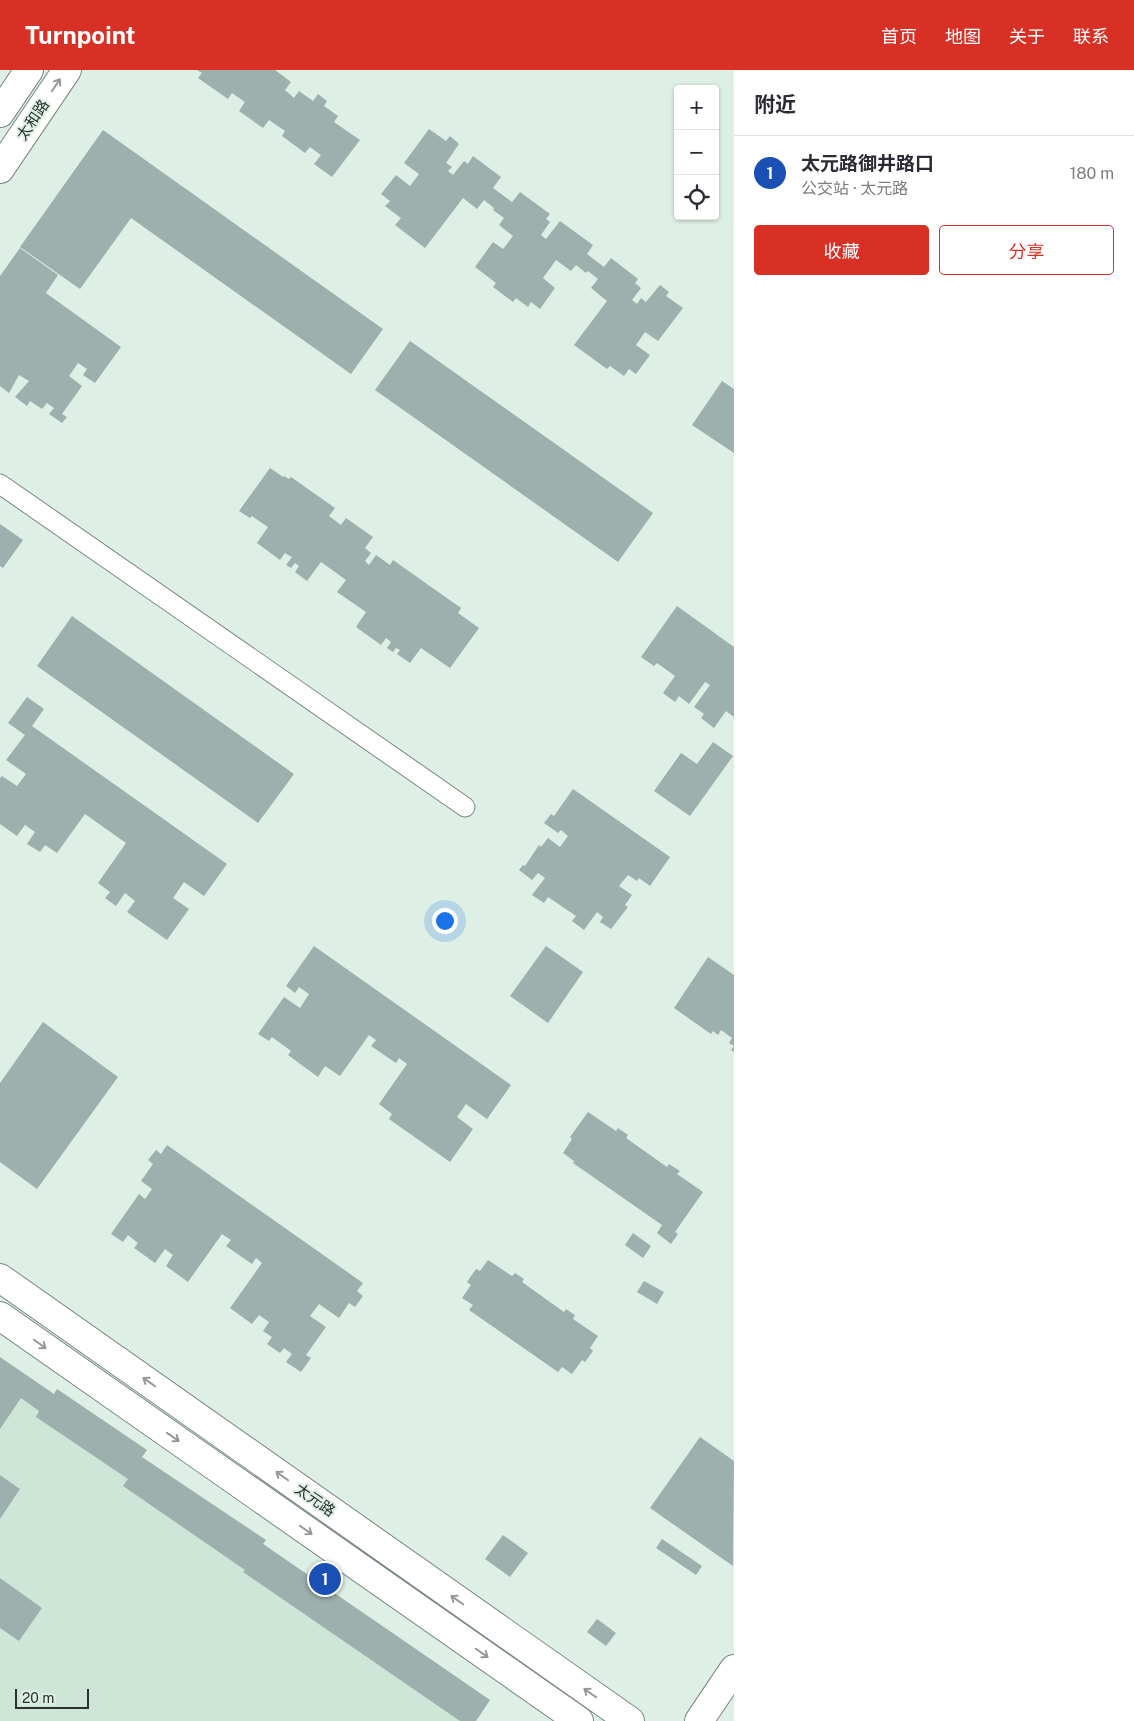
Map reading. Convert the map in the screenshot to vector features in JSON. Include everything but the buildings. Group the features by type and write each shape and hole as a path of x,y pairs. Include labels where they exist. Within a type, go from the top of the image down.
{"main road":[{"name":"太和路","path":"0,113 29,70"},
{"name":"太和路","path":"0,169 67,70"},
{"name":"太元路","path":"0,1278 630,1721"},
{"name":"太元路","path":"0,1316 579,1721"},
{"path":"699,1721 734,1669"}],"street":[{"path":"0,484 465,807"}],"shaded area":[{"path":"0,1363 490,1700 476,1721 0,1721"}],"place":[{"name":"太元路御井路口","path":"325,1579"}]}
